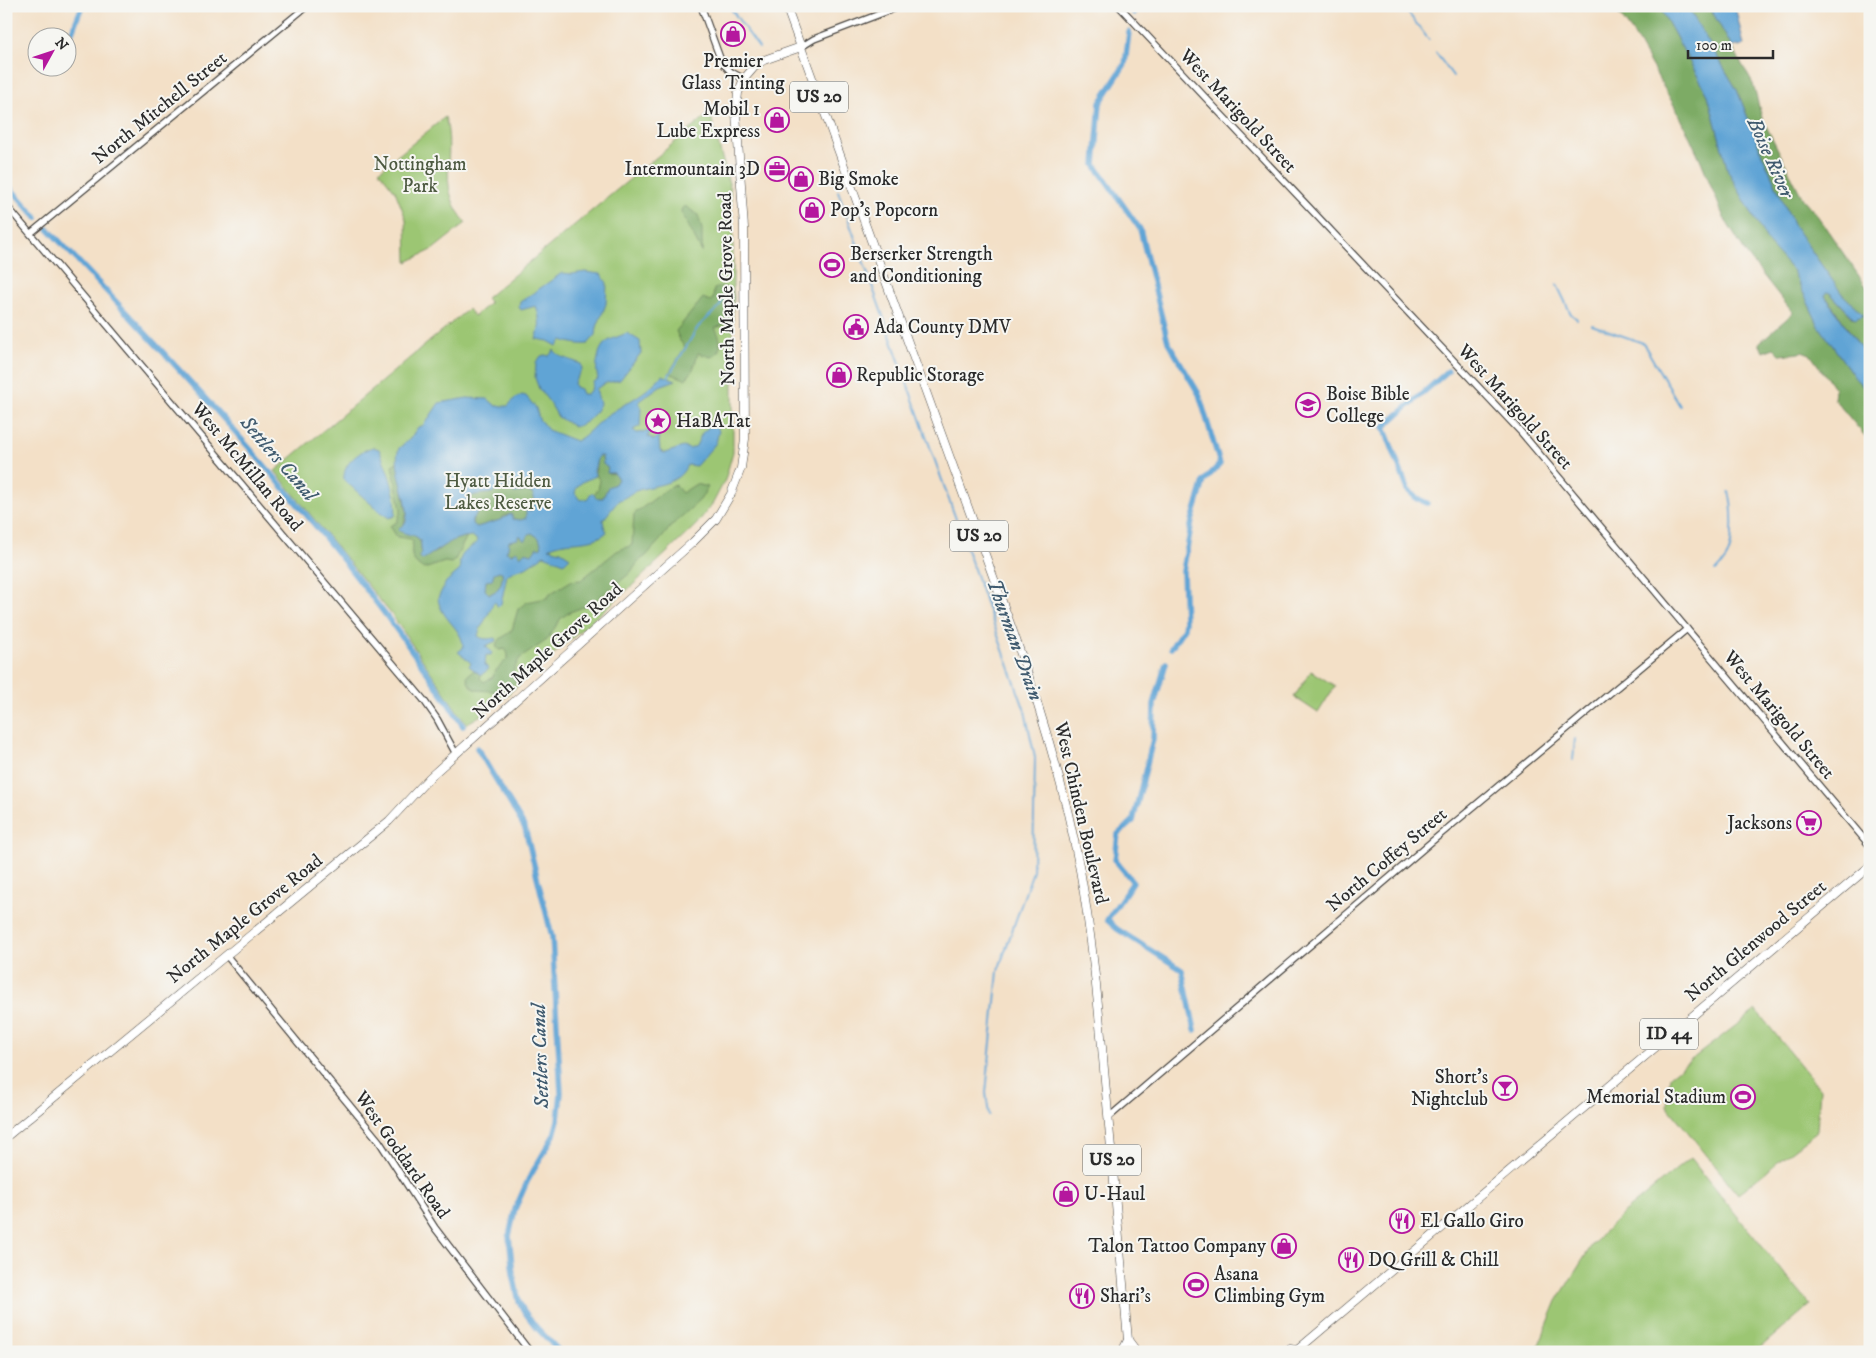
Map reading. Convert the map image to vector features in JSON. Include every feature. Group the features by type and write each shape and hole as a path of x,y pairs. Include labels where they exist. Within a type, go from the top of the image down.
{"main road":[{"name":"West Chinden Boulevard","path":"786,6 1012,628 1048,735 1068,816 1086,906 1098,995 1128,1340 1124,1352"},
{"name":"North Maple Grove Road","path":"6,1137 390,821 421,786 693,542 716,519 731,494 741,468 745,439 744,228 736,113 738,93 744,79 752,69 764,60 801,47"},
{"name":"North Glenwood Street","path":"1285,1352 1290,1349 1298,1349 1870,866"},
{"name":"West Chinden Boulevard","path":"1128,1340 1135,1352"}],"street":[{"name":"North Mitchell Street","path":"32,233 307,6"},
{"path":"701,6 721,61 731,72 744,79"},
{"path":"801,47 814,40 901,6"},
{"name":"West Marigold Street","path":"1118,6 1520,431 1870,846"},
{"name":"West McMillan Road","path":"6,205 32,233 423,699 437,719 456,754"},
{"name":"North Coffey Street","path":"1108,1117 1430,843 1687,629"},
{"name":"West Goddard Road","path":"226,956 379,1141 435,1228 530,1352"},
{"path":"1298,1349 1308,1352"}],"green space":[{"path":"1613,6 1659,6 1708,95 1728,171 1769,244 1793,271 1819,326 1855,378 1870,394 1870,442 1834,399 1835,389 1810,354 1802,351 1800,353 1781,355 1774,348 1763,352 1759,343 1793,313 1747,255 1724,218 1680,116 1634,35"},
{"path":"1687,6 1709,6 1753,84 1762,118 1803,199 1817,215 1870,292 1870,361 1825,295 1826,291 1854,319 1864,315 1842,294 1794,226 1762,154 1737,90"},
{"name":"Hyatt Hidden Lakes Reserve","path":"710,113 730,187 733,226 733,452 725,480 713,503 696,525 635,583 513,690 485,713 466,724 392,615 275,471 468,309 474,316 490,303 486,298"},
{"name":"Nottingham Park","path":"445,117 449,138 449,190 455,205 466,223 432,250 407,262 406,219 395,191 379,171"},
{"path":"685,206 698,215 702,229 702,252 681,212"},
{"path":"721,286 731,290 734,299 724,325 715,328 720,340 720,348 711,357 698,353 692,371 685,379 669,373 685,347 676,331 703,298 710,301 713,299 714,289"},
{"path":"602,456 603,464 608,468 609,474 614,473 618,479 615,484 608,487 603,498 596,498 594,494 598,489 600,481 596,472 596,458"},
{"path":"397,462 407,511 402,532 418,539 421,546 420,557 436,552 449,541 467,536 455,560 451,563 445,562 424,569 414,560 413,541 397,537 390,526 397,522 401,510 392,465"},
{"path":"696,484 708,487 700,500 672,525 629,574 591,604 570,612 561,618 547,640 519,659 512,674 518,681 502,693 476,690 470,685 467,676 474,670 481,675 480,678 484,682 493,677 498,668 507,660 508,653 505,649 499,650 496,646 498,641 512,630 518,609 527,602 547,598 551,593 571,581 581,580 617,551 632,545 634,514 675,485 682,493"},
{"path":"508,488 514,493 527,491 533,494 535,501 533,509 530,511 526,509 527,518 521,520 513,519 511,514 504,516 500,520 477,527 472,524 472,520 477,515 464,503 467,499 479,494"},
{"path":"532,533 539,538 542,546 532,554 525,552 520,556 515,552 508,554 506,552 508,541 518,539 518,536 527,538 528,534"},
{"path":"502,572 500,586 496,591 489,594 485,590 486,580 492,580 494,573"},
{"path":"1311,671 1335,686 1318,713 1294,697"},
{"name":"Memorial Stadium","path":"1756,1010 1820,1089 1817,1131 1738,1194 1667,1106 1670,1076"},
{"path":"1690,1158 1810,1305 1755,1352 1536,1352 1557,1301 1592,1245 1621,1215"}],"water":[{"path":"1659,6 1687,6 1737,90 1762,154 1794,226 1842,294 1864,315 1855,319 1830,293 1826,292 1825,296 1870,361 1870,394 1855,378 1819,326 1793,271 1769,244 1728,171 1708,95"},
{"path":"1709,6 1735,6 1744,45 1732,47"},
{"path":"585,272 601,274 607,283 606,304 597,327 596,335 588,344 575,344 562,340 557,346 548,341 536,339 539,331 539,322 536,306 521,310 519,307 520,302 562,273"},
{"path":"627,333 640,341 641,353 620,380 606,383 596,389 600,404 592,416 583,424 574,427 558,417 539,389 535,378 536,363 541,356 549,356 554,350 560,356 581,364 582,369 574,383 575,387 580,389 582,394 587,394 593,382 598,379 597,364 602,347 608,341"},
{"path":"662,375 676,380 660,386 639,401 641,409 640,426 633,430 637,433 650,431 648,437 652,438 653,441 658,436 660,451 665,453 683,447 690,449 696,446 702,433 710,426 715,426 719,431 716,443 696,466 687,465 683,472 672,481 636,491 619,500 603,520 607,532 601,536 587,541 564,543 549,548 561,551 570,557 564,563 544,555 526,567 507,575 501,604 498,607 495,602 493,603 478,636 484,639 495,638 496,641 485,646 492,652 491,655 486,655 485,665 489,669 481,675 469,666 471,663 458,652 463,648 460,635 443,612 438,598 446,582 460,570 461,557 477,542 476,539 472,536 458,539 422,560 420,557 421,543 419,539 398,530 405,522 407,513 399,476 397,457 399,448 410,439 418,427 427,421 439,403 467,398 488,399 496,406 508,406 514,399 522,395 526,396 536,408 539,419 548,430 576,441 606,416 643,392","holes":["598,456 602,456 603,464 608,468 607,473 614,473 618,479 615,484 608,487 603,498 596,498 591,493 587,499 580,500 575,493 576,489 583,482 596,476 594,471","508,488 514,493 527,491 533,494 535,501 533,509 530,511 526,509 526,518 521,520 513,519 511,514 500,520 477,527 472,524 472,519 480,510 467,508 464,503 470,497","532,533 539,538 542,546 540,548 537,547 532,554 525,552 520,556 517,551 512,554 506,552 509,541 518,539 518,536 526,540 528,534","502,572 501,582 498,589 489,594 485,590 486,581 492,580 494,573"]},
{"path":"373,447 379,449 394,491 395,516 389,518 344,480 344,474 352,459"}],"waterway":[{"path":"73,28 82,6"},
{"name":"Thurman Drain","path":"729,6 759,48"},
{"path":"1134,6 1134,13"},
{"path":"1406,6 1409,14 1429,40"},
{"path":"1129,32 1125,64 1100,103 1095,165 1140,229 1168,342 1199,394 1220,464 1204,481 1192,521 1183,571 1184,628 1171,648"},
{"path":"1436,53 1453,76"},
{"name":"Settlers Canal","path":"6,183 37,218"},
{"name":"Thurman Drain","path":"838,191 1025,711 1035,758 1033,871 998,971 986,1093 989,1115"},
{"name":"Settlers Canal","path":"48,229 159,348 267,468 319,530 418,659 463,726"},
{"path":"1557,285 1571,314 1577,319"},
{"path":"668,377 698,327 720,306 726,292"},
{"path":"1592,325 1643,343 1680,406"},
{"path":"1427,503 1416,498 1408,490 1384,427 1448,371"},
{"path":"1716,571 1727,557 1730,549 1732,514 1729,492"},
{"path":"1166,663 1154,704 1153,739 1133,821 1118,834 1115,860 1133,882 1107,920 1117,929 1182,970 1195,1030"},
{"path":"1573,760 1575,739"},
{"name":"Settlers Canal","path":"477,748 525,828 552,937 561,1093 558,1120 554,1135 528,1180 515,1209 509,1236 513,1274 519,1302 536,1327 560,1352"}],"place":[{"name":"Premier Glass Tinting","path":"733,34"},
{"name":"Mobil 1 Lube Express","path":"777,120"},
{"name":"Intermountain 3D","path":"777,169"},
{"name":"Big Smoke","path":"801,179"},
{"name":"Pop's Popcorn","path":"812,210"},
{"name":"Berserker Strength and Conditioning","path":"832,265"},
{"name":"Ada County DMV","path":"856,327"},
{"name":"Republic Storage","path":"839,375"},
{"name":"Boise Bible College","path":"1308,405"},
{"name":"HaBATat","path":"658,421"},
{"name":"Jacksons","path":"1809,823"},
{"name":"Short's Nightclub","path":"1505,1088"},
{"name":"Memorial Stadium","path":"1743,1097"},
{"name":"U-Haul","path":"1066,1194"},
{"name":"El Gallo Giro","path":"1402,1221"},
{"name":"Talon Tattoo Company","path":"1284,1246"},
{"name":"DQ Grill & Chill","path":"1351,1260"},
{"name":"Asana Climbing Gym","path":"1196,1285"},
{"name":"Shari's","path":"1082,1296"}],"water label":[{"name":"Boise River","path":"1770,158"}]}
